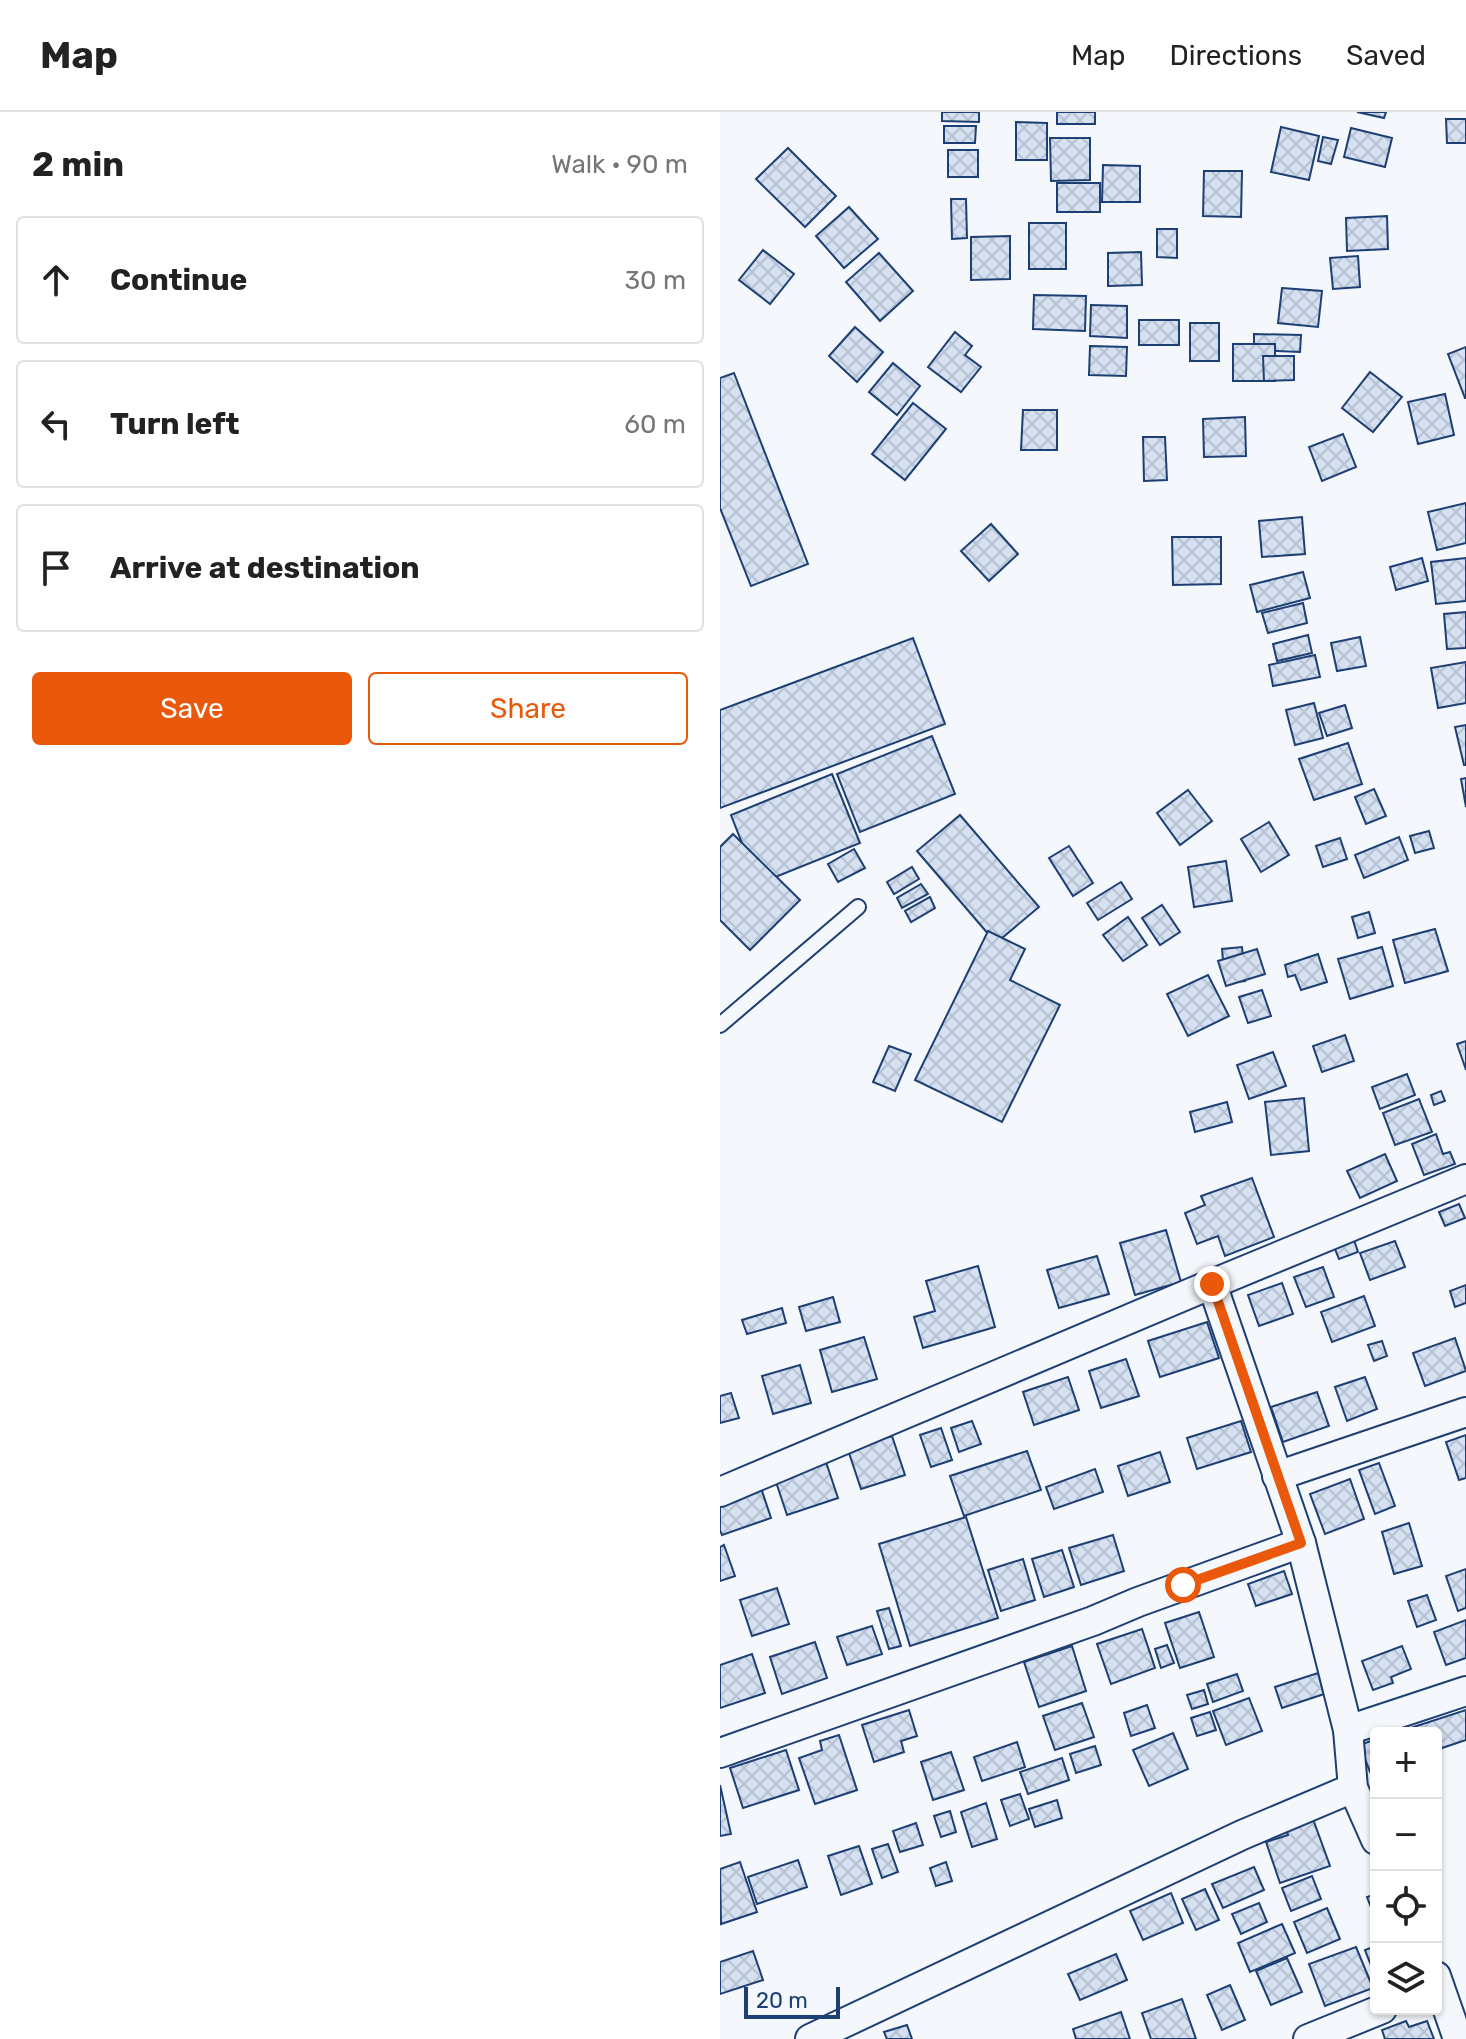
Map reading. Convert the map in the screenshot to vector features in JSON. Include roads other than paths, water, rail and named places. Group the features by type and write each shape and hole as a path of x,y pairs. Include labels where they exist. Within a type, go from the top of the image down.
{"street":[{"path":"720,1492 1466,1179"},
{"path":"1212,1284 1301,1543 1348,1730 1353,1788 1370,1826"},
{"path":"1277,1476 1466,1412"},
{"path":"720,1753 1078,1627 1301,1543"},
{"path":"1348,1730 1466,1691"},
{"path":"810,2039 1242,1835 1353,1788"},
{"path":"1445,1981 1458,2039"},
{"path":"1308,2039 1370,2014"}],"lane":[{"path":"720,1025 858,907"}]}
